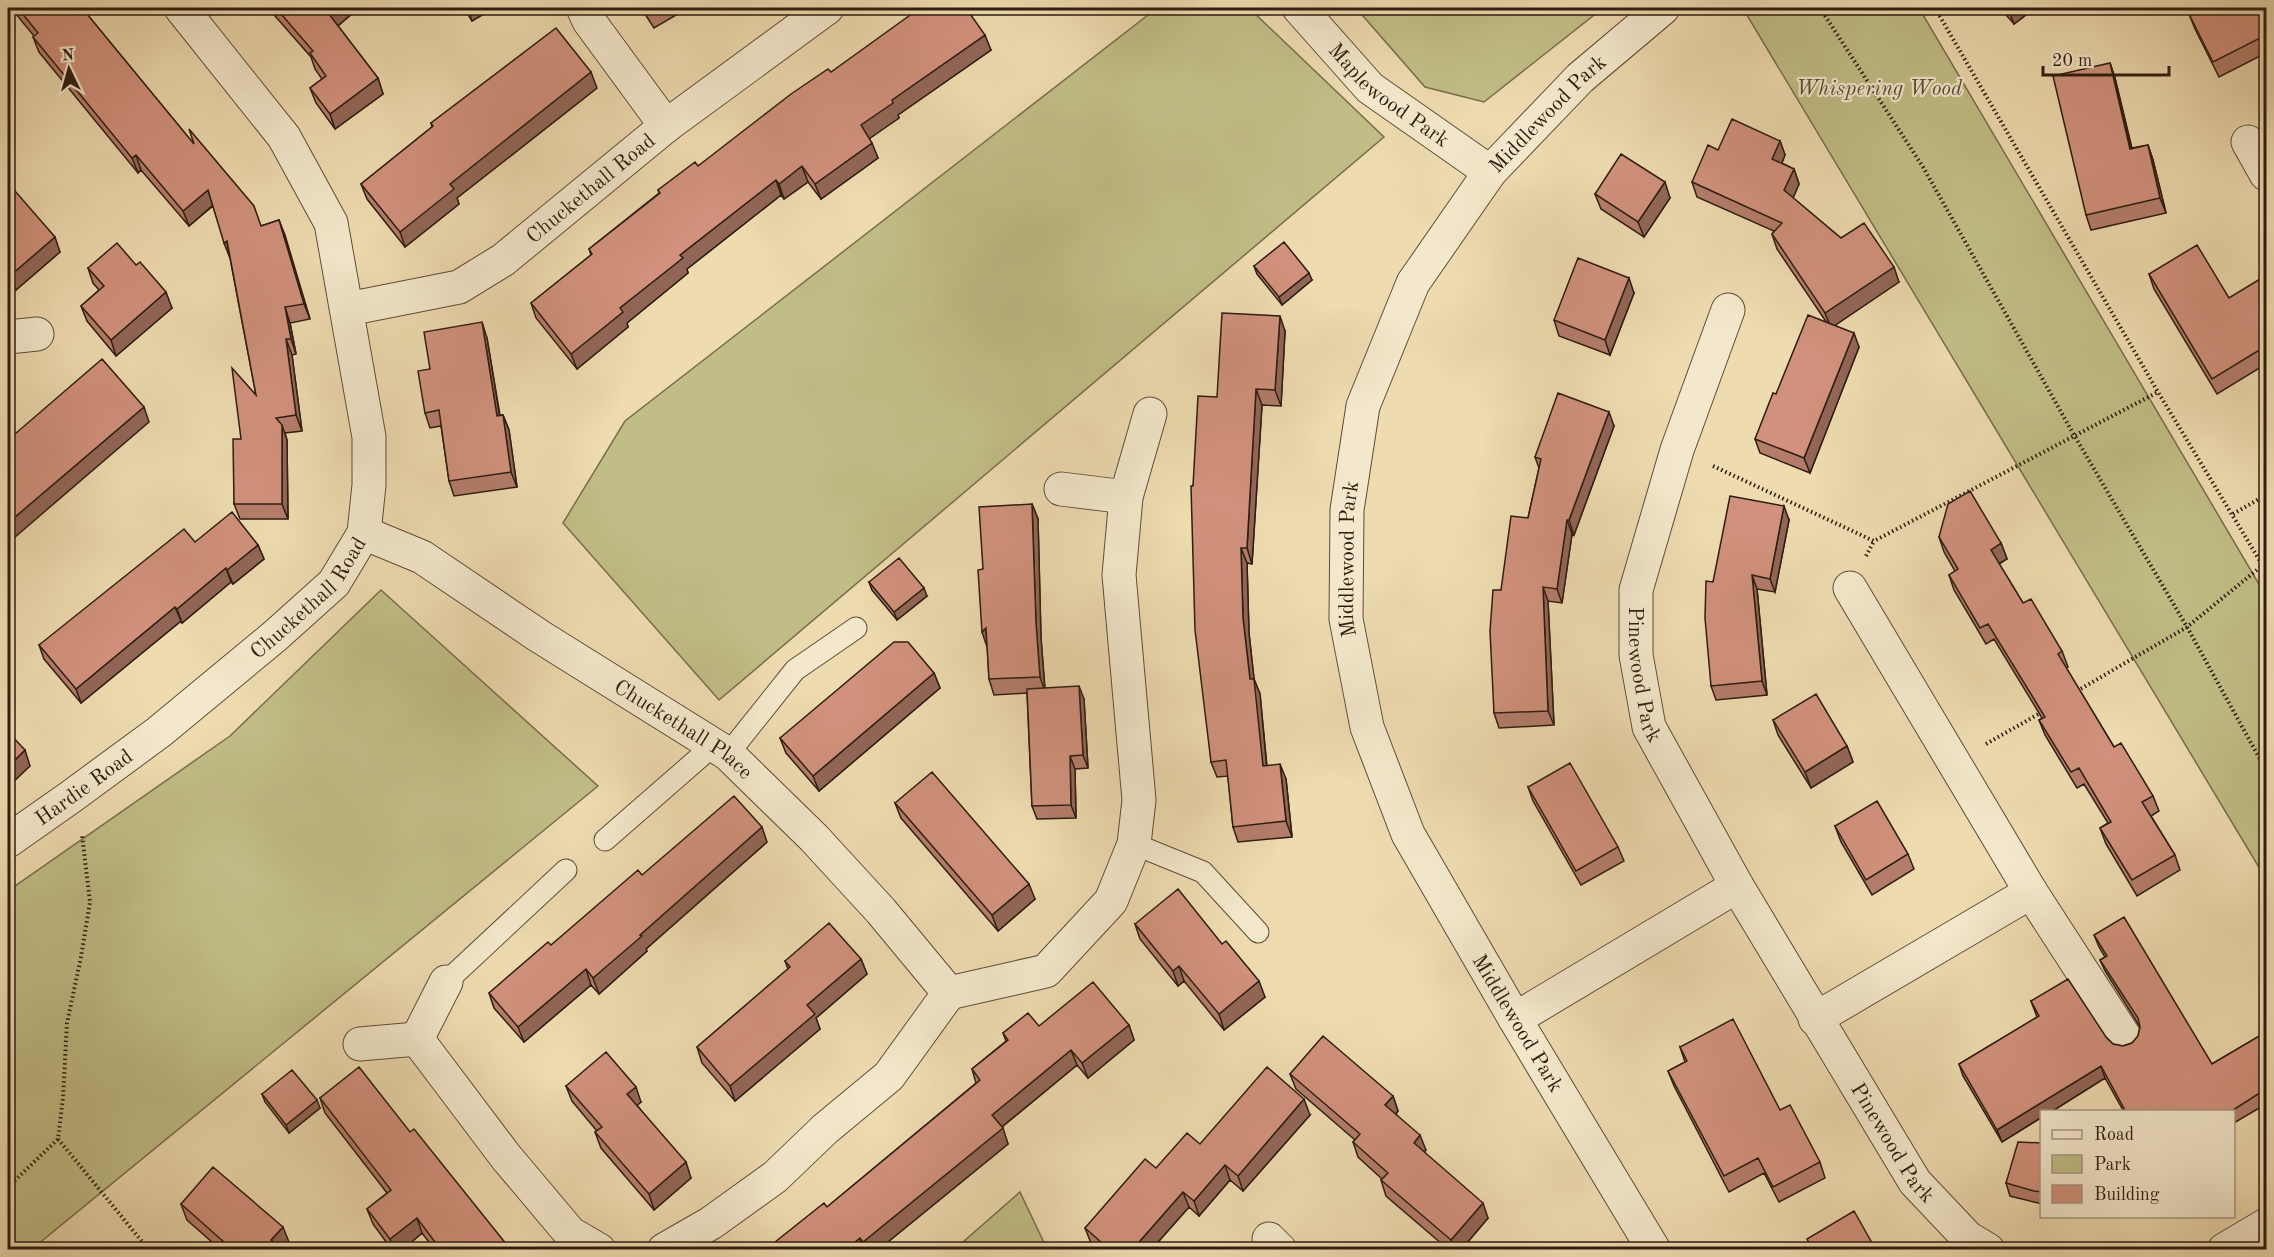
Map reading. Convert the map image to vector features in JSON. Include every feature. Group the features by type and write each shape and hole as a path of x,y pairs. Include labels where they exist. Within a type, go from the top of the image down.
{"street":[{"name":"Chuckethall Road","path":"159,732 334,584 364,533 369,485 369,437 331,223 284,137 181,8"},
{"name":"Chuckethall Road","path":"583,8 589,21 666,126"},
{"name":"Chuckethall Road","path":"348,309 459,287 503,260 666,126 827,8"},
{"name":"Maplewood Park","path":"1299,8 1370,88 1490,172"},
{"name":"Middlewood Park","path":"1646,1247 1408,834 1367,727 1346,619 1347,510 1363,406 1413,283 1490,172 1580,78 1663,8"},
{"path":"2248,142 2266,174"},
{"name":"Pinewood Park","path":"1728,310 1677,450 1636,590 1635,655 1649,727 1737,886 1915,1182 1968,1238 1988,1250"},
{"path":"664,1250 711,1223 775,1177 825,1129 889,1076 949,993 1046,971 1111,901 1134,844 1139,800 1119,575 1126,496 1150,414"},
{"path":"1061,489 1126,496"},
{"name":"Chuckethall Place","path":"364,533 422,557 615,684 722,749 814,838 873,903 949,993"},
{"path":"1850,588 2031,892 2126,1039"},
{"name":"Hardie Road","path":"8,840 159,732"},
{"path":"1515,1019 1737,886"},
{"path":"1815,1019 2031,892"},
{"path":"417,1039 446,982"},
{"path":"360,1044 417,1039"},
{"path":"417,1039 506,1157 570,1233 599,1250"},
{"path":"2224,1250 2266,1225"}],"lane":[{"path":"606,840 722,749 795,670 856,628"},
{"path":"1134,844 1203,872 1258,932"},
{"path":"446,982 566,870"}],"path":[{"path":"1035,8 1044,10 1065,8"},
{"path":"1820,8 1923,166 2074,435 2187,627 2266,770"},
{"path":"1935,8 2158,392 2266,571"},
{"path":"1677,450 1874,541 2158,392"},
{"path":"2233,514 2266,495"},
{"path":"2076,692 2187,627 2263,565"},
{"path":"1954,763 2045,710"},
{"path":"8,1187 58,1140 67,1023 90,902 85,845 72,796"},
{"path":"58,1140 149,1250"}],"green space":[{"path":"1157,8 1249,8 1384,137 719,700 563,523 625,421"},
{"path":"1356,8 1603,8 1484,102 1425,87"},
{"name":"Whispering Wood","path":"1750,8 1919,8 2266,596 2266,879 1745,12"},
{"path":"381,590 598,786 32,1249 8,1249 8,891 230,736"},
{"path":"1020,1192 1047,1249 955,1249"}],"building":[{"path":"18,8 82,8 194,144 189,129 254,206 261,226 279,220 304,304 285,307 291,339 286,339 296,415 276,418 282,425 282,504 234,504 233,439 241,439 232,368 256,395 227,241 224,243 208,190 183,211 136,155 132,158 33,37 38,33"},
{"path":"276,8 336,8 329,14 378,78 330,114 310,88 326,76 310,53 313,51"},
{"path":"645,8 658,8 648,13"},
{"path":"920,8 925,12 931,8 966,8 985,35 892,100 893,103 861,125 872,143 815,184 802,166 779,184 776,180 680,255 683,258 620,308 623,312 571,354 531,303 592,254 589,249 660,193 658,190 695,162 698,166 791,94 828,69 831,72"},
{"path":"2202,8 2266,8 2266,35 2213,62 2189,14"},
{"path":"556,28 591,72 450,184 454,189 400,232 361,184 433,126 431,123"},
{"path":"2110,63 2130,149 2148,145 2160,198 2086,215 2053,76"},
{"path":"1732,119 1780,141 1772,159 1794,169 1784,190 1841,238 1864,223 1894,267 1825,313 1772,234 1782,223 1692,182 1708,145 1718,150"},
{"path":"1621,154 1665,182 1638,222 1595,194"},
{"path":"8,183 55,237 11,275 8,271"},
{"path":"1284,242 1309,273 1279,297 1254,266"},
{"path":"117,243 136,265 140,262 166,292 111,340 81,306 104,286 88,268"},
{"path":"2197,245 2229,298 2265,276 2266,279 2266,346 2212,379 2149,274"},
{"path":"1578,258 1629,278 1605,340 1554,320"},
{"path":"1222,313 1280,316 1275,390 1256,389 1247,548 1241,548 1243,618 1250,679 1254,679 1263,766 1280,764 1286,821 1233,827 1226,760 1211,762 1195,630 1191,486 1193,486 1198,396 1217,397"},
{"path":"1808,315 1854,333 1804,458 1755,439"},
{"path":"482,322 497,416 503,415 511,472 449,481 439,410 425,413 418,371 430,369 424,332"},
{"path":"102,359 144,407 8,523 8,440"},
{"path":"1558,393 1609,412 1569,520 1567,520 1557,589 1543,587 1548,711 1494,713 1490,631 1493,590 1501,590 1511,516 1528,518 1541,459 1535,457"},
{"path":"1970,491 2001,543 1991,550 2023,603 2031,599 2062,651 2058,654 2114,747 2121,743 2153,796 2142,802 2175,855 2132,880 2100,828 2111,822 2079,768 2071,772 2039,720 2045,717 1988,624 1980,628 1949,575 1958,569 1939,537 1948,504"},
{"path":"1730,496 1784,506 1770,579 1752,575 1762,681 1711,686 1705,618 1706,581 1713,582"},
{"path":"1032,504 1040,677 989,679 986,628 982,632 978,570 983,569 979,507"},
{"path":"232,512 258,545 177,609 175,607 76,689 39,645 184,529 195,542"},
{"path":"899,558 924,588 894,612 869,582"},
{"path":"894,642 908,642 934,673 813,776 780,738"},
{"path":"1079,686 1083,755 1070,756 1071,805 1032,806 1027,689"},
{"path":"1816,694 1847,746 1805,772 1773,720"},
{"path":"8,732 25,750 8,767"},
{"path":"1570,763 1618,847 1576,871 1528,787"},
{"path":"932,772 1029,884 992,915 895,803"},
{"path":"734,796 762,827 593,978 586,969 518,1027 489,993 548,942 551,945 638,870 642,875"},
{"path":"1877,801 1908,854 1866,880 1835,826"},
{"path":"1178,889 1222,944 1226,941 1259,981 1219,1014 1179,966 1173,971 1135,924"},
{"path":"2124,917 2212,1064 2266,1032 2266,1089 2233,1110 2125,1110 2101,1066 1997,1130 1959,1064 2039,1016 2031,1001 2068,979 2113,1044 2123,1046 2132,1043 2138,1036 2140,1027 2138,1018 2100,960 2107,956 2094,935"},
{"path":"829,923 861,959 807,1005 815,1014 730,1086 697,1047 790,967 785,961"},
{"path":"1093,982 1129,1025 1082,1063 1071,1050 992,1115 1003,1128 863,1242 860,1238 845,1250 765,1250 824,1203 827,1207 980,1080 972,1069 1008,1040 1003,1033 1028,1013 1039,1026"},
{"path":"1733,1019 1780,1110 1790,1105 1820,1162 1773,1187 1758,1158 1724,1176 1668,1071 1687,1061 1680,1047"},
{"path":"1323,1036 1393,1096 1385,1105 1420,1135 1414,1143 1483,1203 1451,1240 1381,1180 1388,1173 1353,1142 1360,1134 1290,1074"},
{"path":"606,1052 636,1087 627,1094 686,1162 649,1194 595,1132 602,1127 566,1086"},
{"path":"359,1067 410,1132 414,1129 511,1250 441,1250 417,1218 390,1239 367,1209 391,1190 320,1098"},
{"path":"1267,1067 1304,1099 1238,1176 1225,1165 1194,1201 1183,1192 1132,1250 1110,1250 1085,1228 1145,1159 1156,1168 1187,1133 1200,1144"},
{"path":"292,1070 317,1100 286,1125 262,1094"},
{"path":"2018,1142 2040,1143 2040,1192 2006,1183"},
{"path":"213,1167 283,1227 271,1240 282,1250 233,1250 181,1204"},
{"path":"1854,1211 1876,1250 1813,1250 1807,1239"}]}
